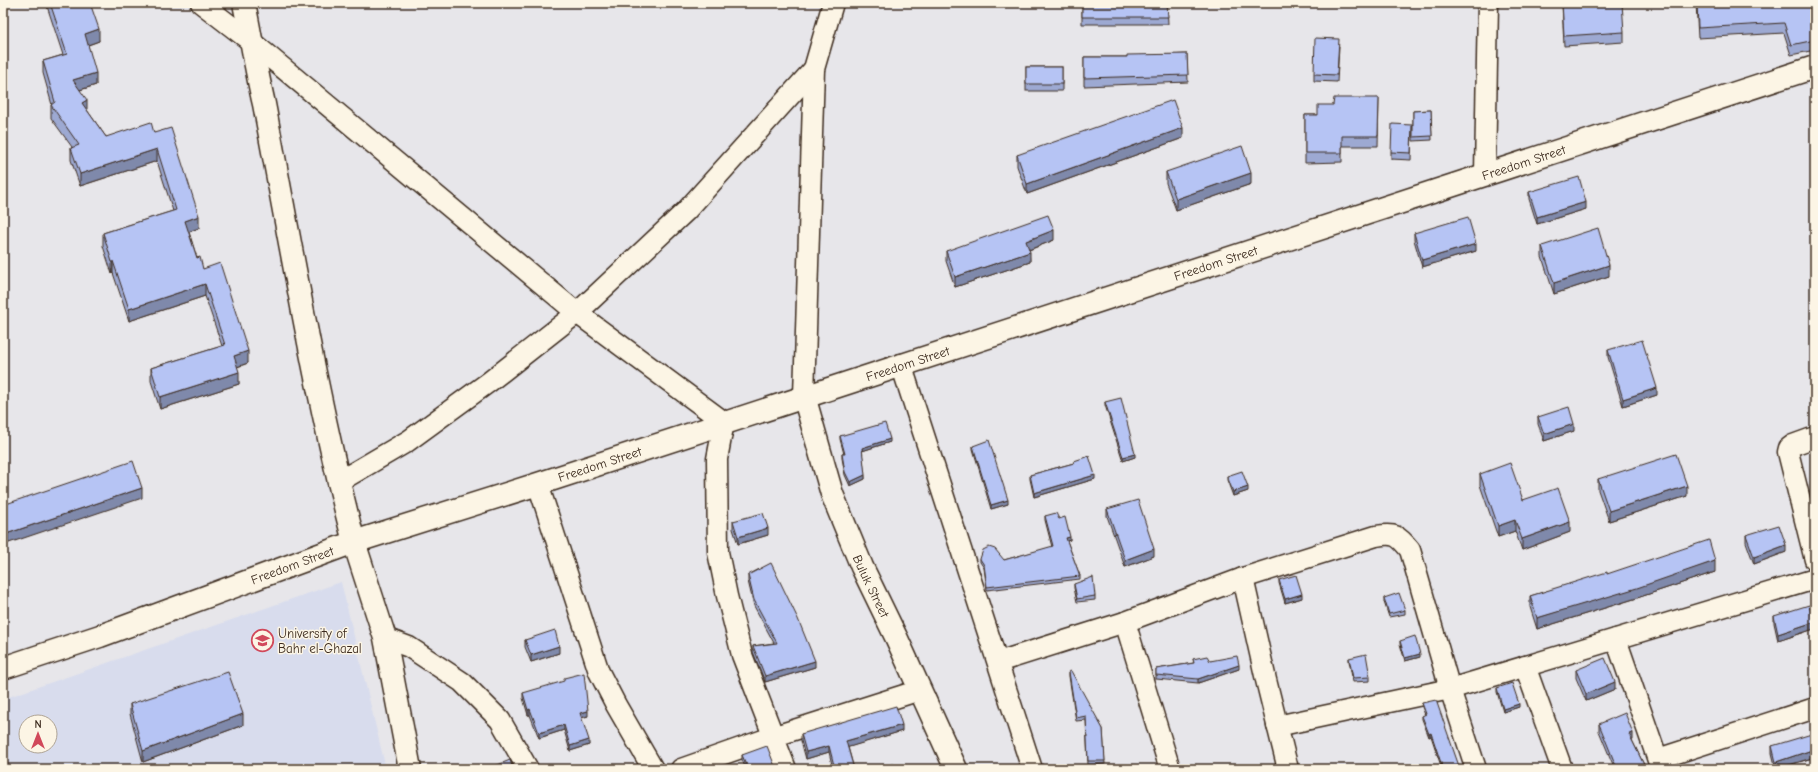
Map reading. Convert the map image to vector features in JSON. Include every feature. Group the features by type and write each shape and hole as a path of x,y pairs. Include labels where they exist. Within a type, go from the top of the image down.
{"street":[{"path":"202,3 253,43 577,313 724,422 717,459 718,552 727,596 742,655 772,737 786,769"},
{"path":"244,3 253,43 255,69 264,104 304,320 338,482 354,542 385,638 410,769"},
{"path":"804,396 814,69 833,3"},
{"path":"1485,174 1488,3"},
{"name":"Freedom Street","path":"3,668 100,636 354,542 538,484 901,364 1815,67"},
{"path":"338,482 408,441 489,382 577,313 686,211 814,69"},
{"path":"901,364 1032,769"},
{"name":"Buluk Street","path":"804,396 835,502 862,568 956,769"},
{"path":"1815,437 1793,445 1789,448 1788,452 1815,560"},
{"path":"538,484 599,672 653,769"},
{"path":"998,662 1125,622 1243,578 1376,536 1392,534 1402,539 1410,550 1450,689 1476,769"},
{"path":"1243,578 1288,769"},
{"path":"1277,726 1450,689 1815,578"},
{"path":"1125,622 1170,769"},
{"path":"385,638 409,647 462,682 500,720 528,769"},
{"path":"1616,639 1660,764 1815,708"},
{"path":"1525,666 1562,769"},
{"path":"681,769 772,737 920,690"}],"shaded area":[{"name":"University of Bahr el-Ghazal","path":"341,582 386,769 3,769 3,699"}],"building":[{"path":"50,3 90,3 99,29 85,34 96,73 73,80 87,100 82,103 106,137 151,122 154,133 171,128 199,216 185,221 197,258 200,257 203,269 220,263 248,351 234,356 239,372 160,397 151,368 225,345 205,284 129,309 103,233 176,210 157,149 80,174 71,148 79,145 51,105 55,102 43,61 67,54"},
{"path":"1082,3 1167,3 1168,17 1082,17"},
{"path":"1562,3 1622,3 1624,32 1564,36"},
{"path":"1697,3 1815,3 1815,40 1791,45 1784,23 1698,28"},
{"path":"1315,38 1339,39 1337,75 1314,74"},
{"path":"1187,54 1188,75 1084,78 1084,57 1127,57 1127,55"},
{"path":"1026,67 1062,67 1062,84 1026,84"},
{"path":"1334,98 1379,98 1378,136 1342,136 1342,153 1305,153 1305,115 1318,115 1318,105 1333,105"},
{"path":"1173,100 1183,128 1027,184 1017,155"},
{"path":"1431,110 1432,136 1413,137 1413,111"},
{"path":"1392,124 1412,125 1411,153 1391,152"},
{"path":"1242,146 1251,173 1176,199 1166,172"},
{"path":"1579,177 1586,202 1537,217 1529,192"},
{"path":"1048,215 1054,230 1026,241 1030,252 955,277 946,251"},
{"path":"1468,217 1476,244 1422,260 1414,233"},
{"path":"1598,228 1609,265 1554,283 1542,246"},
{"path":"1642,340 1657,388 1623,399 1608,350"},
{"path":"1121,398 1135,454 1123,457 1105,402"},
{"path":"1569,407 1574,424 1544,434 1538,417"},
{"path":"885,423 890,439 862,448 865,475 850,482 845,472 842,454 845,454 840,436"},
{"path":"989,440 1008,500 991,505 973,446"},
{"path":"1676,454 1687,486 1609,511 1598,479"},
{"path":"1089,456 1095,475 1034,493 1030,475 1074,463 1074,461"},
{"path":"133,461 142,488 3,535 3,505"},
{"path":"1510,463 1523,500 1558,488 1570,522 1522,539 1515,520 1498,526 1480,474"},
{"path":"1242,471 1248,487 1233,492 1227,476"},
{"path":"1138,500 1154,549 1125,560 1107,509"},
{"path":"763,513 768,528 738,537 733,521"},
{"path":"1056,513 1059,519 1065,517 1070,537 1066,538 1080,576 987,587 984,565 980,559 983,550 989,547 995,549 1004,560 1053,546 1045,516"},
{"path":"1779,525 1786,545 1754,557 1746,535"},
{"path":"1709,540 1715,561 1637,588 1537,618 1530,596 1607,572 1607,574"},
{"path":"771,563 798,619 815,661 765,676 753,646 777,643 754,600 748,575"},
{"path":"1296,575 1302,594 1285,599 1279,580"},
{"path":"1093,577 1095,596 1077,599 1074,584"},
{"path":"1399,593 1405,610 1389,614 1384,598"},
{"path":"1809,605 1814,622 1778,634 1774,616"},
{"path":"555,630 559,646 531,655 525,640"},
{"path":"1415,636 1420,654 1405,658 1400,641"},
{"path":"1366,654 1370,677 1353,678 1349,658"},
{"path":"1207,656 1210,661 1237,656 1239,665 1198,679 1156,675 1156,669 1194,663 1193,659"},
{"path":"1605,658 1615,682 1586,694 1576,670"},
{"path":"1071,671 1103,729 1105,761 1088,761 1086,716 1076,718 1069,672"},
{"path":"228,672 243,714 143,751 130,704"},
{"path":"584,673 588,711 580,713 589,740 570,746 564,725 539,733 530,709 528,710 523,693 564,681 564,678"},
{"path":"1512,683 1519,704 1503,709 1497,688"},
{"path":"1436,700 1460,769 1443,769 1431,733 1429,734 1422,716 1426,714 1422,703"},
{"path":"896,706 902,725 846,741 854,769 835,769 829,746 806,752 801,734"},
{"path":"1625,713 1633,733 1629,734 1646,769 1612,769 1616,766 1599,724"},
{"path":"1815,733 1815,749 1776,762 1772,746"},
{"path":"767,746 776,769 748,769 742,755"},
{"path":"510,760 513,769 496,769 495,766"},
{"path":"894,764 895,769 861,768"}],"place":[{"name":"University of Bahr el-Ghazal","path":"263,640"}]}
